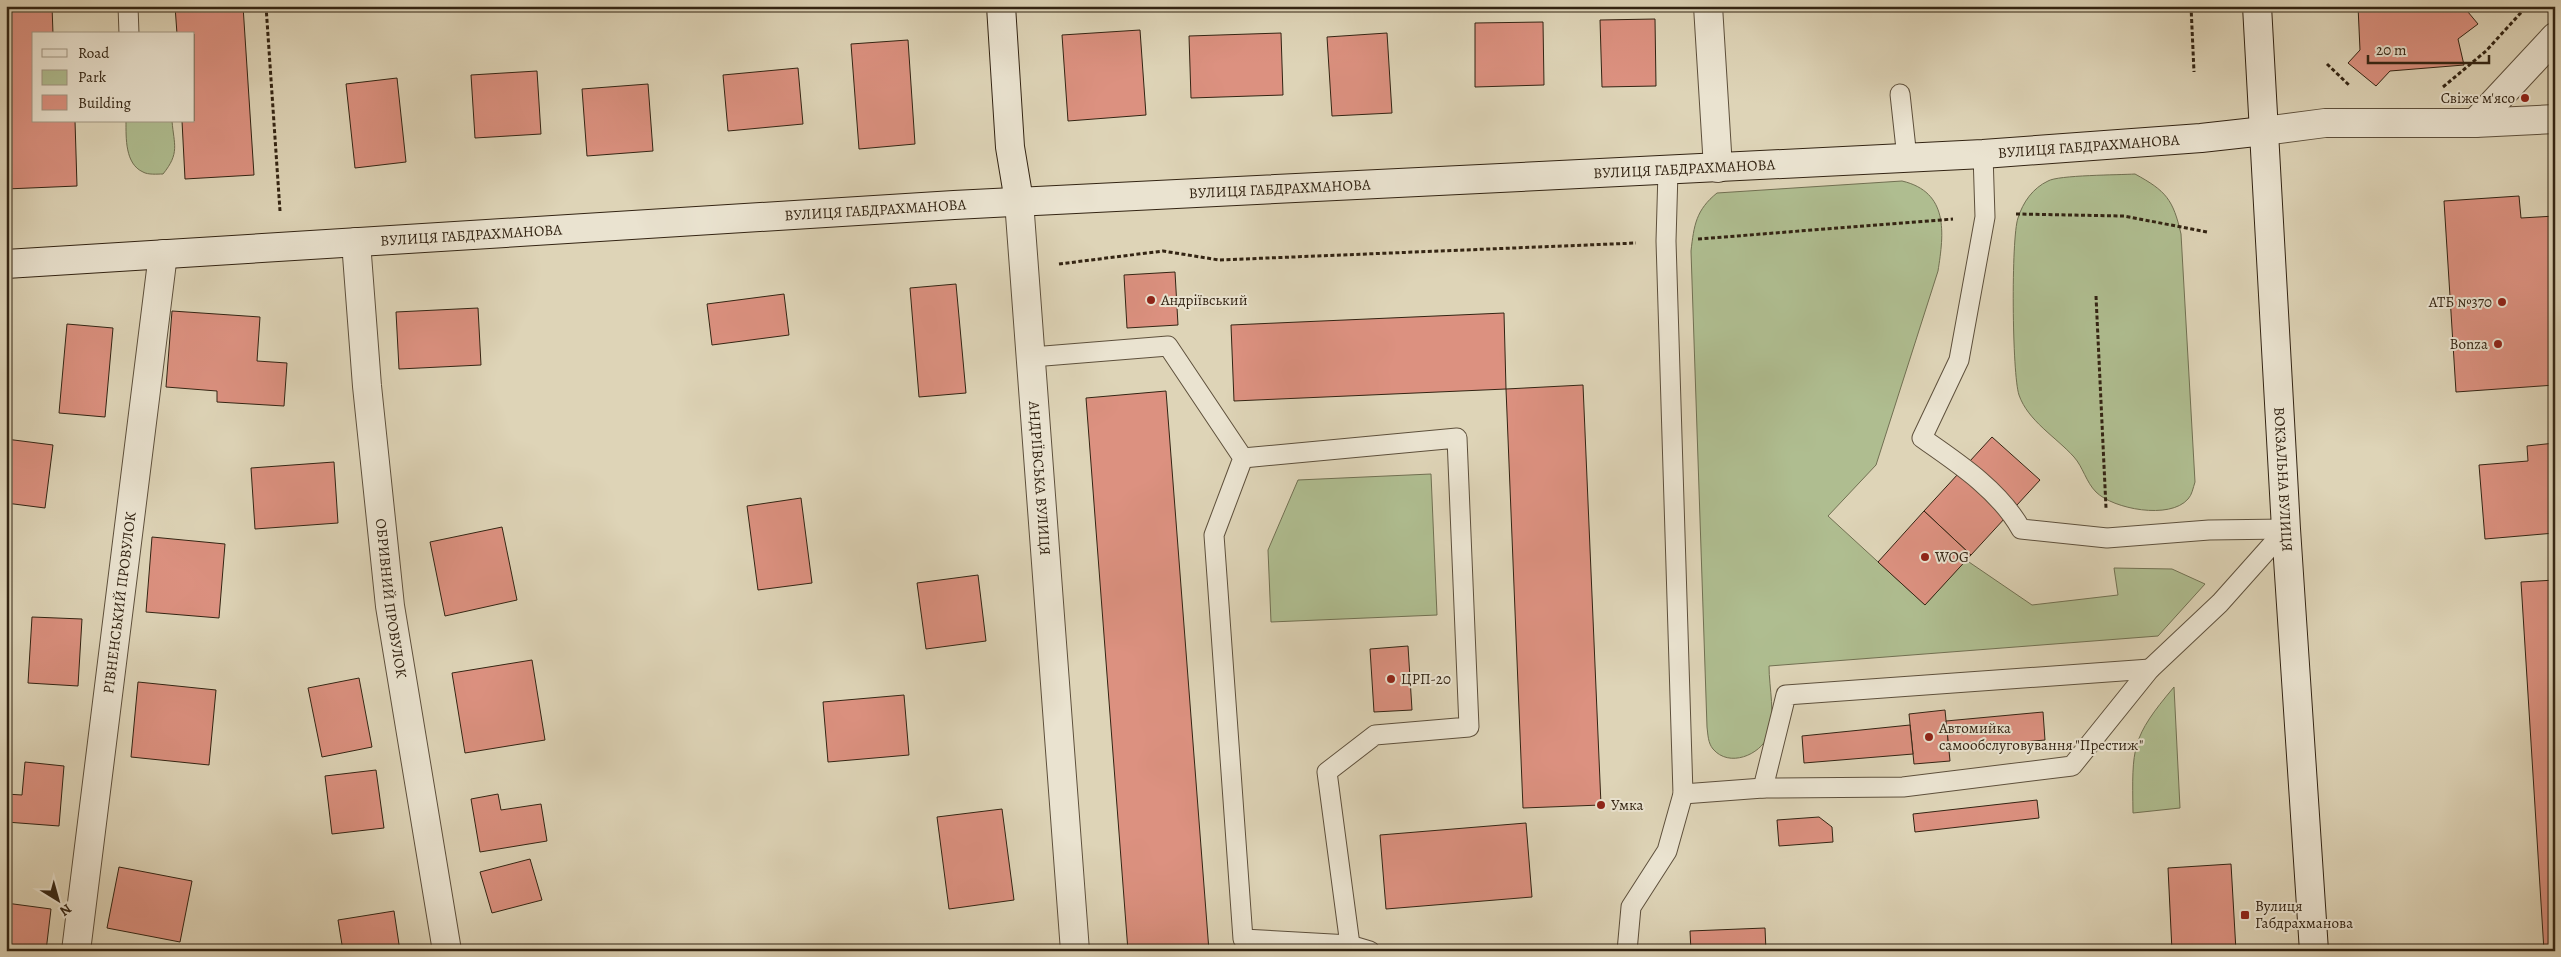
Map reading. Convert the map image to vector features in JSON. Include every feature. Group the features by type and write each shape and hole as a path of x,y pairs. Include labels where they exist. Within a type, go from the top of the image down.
{"street":[{"name":"АНДРІЇВСЬКА ВУЛИЦЯ","path":"1000,6 1010,147 1019,201 1032,357 1075,951"},
{"path":"1708,6 1718,168"},
{"name":"ВОКЗАЛЬНА ВУЛИЦЯ","path":"2257,6 2286,529 2314,951"},
{"path":"2475,123 2555,37"},
{"name":"ВУЛИЦЯ ГАБДРАХМАНОВА","path":"6,264 1019,201 1668,171 1983,154 2201,138 2324,123 2475,123 2555,119"},
{"name":"ОБРИВНИЙ ПРОВУЛОК","path":"356,242 367,386 390,606 447,951"},
{"name":"РІВНЕНСЬКИЙ ПРОВУЛОК","path":"76,951 163,254"}],"lane":[{"path":"128,6 129,32"},
{"path":"1900,94 1907,158"},
{"path":"1983,154 1985,217 1959,360 1922,438 1964,468 2011,511 2022,529 2108,538 2209,530 2286,529"},
{"path":"1627,951 1631,907 1667,851 1683,794 1666,241 1668,171"},
{"path":"1032,357 1168,346 1243,458"},
{"path":"1243,458 1457,438 1469,727 1374,735 1327,772 1350,945"},
{"path":"1243,458 1214,535 1244,939 1350,945 1370,951"},
{"path":"1683,794 1763,788 1903,787 2072,766 2150,669 2220,603 2286,529"},
{"path":"1763,788 1786,695 2150,669"}],"path":[{"path":"266,6 282,247"},
{"path":"2191,6 2194,72"},
{"path":"2438,91 2486,51 2527,6"},
{"path":"2327,64 2352,88"},
{"path":"1049,265 1163,251 1219,260 1666,241 2020,213 2124,216 2207,232"},
{"path":"2096,296 2108,538"}],"green space":[{"path":"126,122 172,122 175,149 172,160 163,174 145,173 137,168 130,157"},
{"path":"2135,174 2167,197 2175,212 2181,234 2195,482 2188,499 2180,505 2168,509 2142,510 2128,507 2104,498 2096,492 2074,457 2029,413 2019,395 2017,382 2013,306 2014,251 2018,218 2023,206 2038,187 2054,179 2076,176"},
{"path":"1902,181 1917,186 1928,194 1936,204 1942,229 1938,271 1876,465 1828,516 1925,605 1966,560 2032,605 2118,595 2114,568 2172,569 2205,584 2158,636 1769,666 1772,719 1768,736 1758,749 1744,757 1727,758 1711,747 1707,727 1691,251 1697,219 1704,206 1717,193"},
{"path":"1431,474 1437,615 1271,622 1268,550 1298,480"},
{"path":"2174,687 2180,808 2133,813 2133,773 2137,744 2149,719"}],"building":[{"path":"6,6 52,6 53,32 32,32 32,122 75,122 77,186 6,189"},
{"path":"175,6 243,6 254,175 185,179 182,122 195,122 195,32 177,32"},
{"path":"2358,6 2463,6 2478,24 2458,39 2464,65 2390,71 2376,86 2348,63 2360,50"},
{"path":"1655,19 1656,86 1602,87 1600,20"},
{"path":"1543,22 1544,85 1475,87 1475,23"},
{"path":"1140,30 1146,115 1068,121 1062,35"},
{"path":"1281,33 1283,95 1191,98 1189,36"},
{"path":"1387,33 1392,113 1332,116 1327,37"},
{"path":"908,40 915,144 859,149 851,44"},
{"path":"798,68 803,124 728,131 723,75"},
{"path":"537,71 541,134 475,138 471,75"},
{"path":"397,78 406,162 355,168 346,84"},
{"path":"648,84 653,151 587,156 582,89"},
{"name":"АТБ №370","path":"2519,196 2521,218 2555,216 2555,385 2456,392 2444,201"},
{"name":"Андріївський","path":"1175,272 1178,325 1127,328 1124,275"},
{"path":"956,284 966,393 919,397 910,288"},
{"path":"784,294 789,335 712,345 707,304"},
{"path":"478,308 481,365 399,369 396,312"},
{"path":"172,311 260,317 257,361 287,363 284,406 217,402 217,391 166,387"},
{"path":"1504,313 1506,389 1234,401 1231,325"},
{"path":"67,324 113,328 105,417 59,413"},
{"path":"1583,385 1601,805 1523,808 1506,389"},
{"path":"1166,391 1209,951 1128,951 1086,398"},
{"path":"1992,437 2040,480 1971,555 1924,511"},
{"path":"6,439 53,445 45,508 6,503"},
{"path":"2555,443 2555,533 2485,539 2479,465 2528,461 2527,446"},
{"path":"334,462 338,523 255,529 251,468"},
{"path":"801,498 812,583 758,590 747,506"},
{"name":"WOG","path":"1924,511 1971,555 1925,605 1878,562"},
{"path":"502,527 517,600 445,616 430,542"},
{"path":"152,537 225,544 219,618 146,612"},
{"path":"978,575 986,641 926,649 917,583"},
{"path":"2555,580 2555,951 2544,951 2521,582"},
{"path":"32,617 82,619 78,686 28,683"},
{"name":"ЦРП-20","path":"1408,646 1412,710 1374,712 1370,649"},
{"path":"532,660 545,740 465,753 452,673"},
{"path":"359,678 372,747 322,757 308,688"},
{"path":"138,682 216,690 209,765 131,757"},
{"path":"904,695 909,755 828,762 823,702"},
{"name":"Автомийка самообслуговування \"Престиж\"","path":"1945,710 1950,761 1914,764 1909,714"},
{"path":"2043,712 2045,740 1949,749 1946,721"},
{"path":"1910,725 1913,754 1804,763 1802,736"},
{"path":"25,762 64,766 59,826 6,822 6,794 22,795"},
{"path":"376,770 384,828 332,834 325,776"},
{"path":"498,794 501,810 541,804 547,841 480,852 471,799"},
{"path":"2037,800 2039,818 1915,832 1913,814"},
{"path":"1002,809 1014,900 949,909 937,817"},
{"path":"1819,817 1832,827 1833,842 1779,846 1777,820"},
{"path":"1526,823 1532,897 1386,909 1380,835"},
{"path":"530,859 542,900 492,913 480,872"},
{"path":"2231,864 2236,951 2172,951 2168,868"},
{"path":"119,867 192,881 180,942 107,928"},
{"path":"6,903 51,909 46,951 6,951"},
{"path":"394,911 400,951 343,951 338,920"},
{"path":"1765,928 1766,951 1691,951 1690,931"},
{"path":"1016,946 1017,951 966,951"}],"place":[{"name":"Свіже м'ясо","path":"2525,98"},
{"name":"Андріївський","path":"1151,300"},
{"name":"АТБ №370","path":"2502,302"},
{"name":"Bonza","path":"2498,344"},
{"name":"WOG","path":"1925,557"},
{"name":"ЦРП-20","path":"1391,679"},
{"name":"Автомийка самообслуговування \"Престиж\"","path":"1929,737"},
{"name":"Умка","path":"1601,805"},
{"name":"Вулиця Габдрахманова","path":"2245,915"}]}
